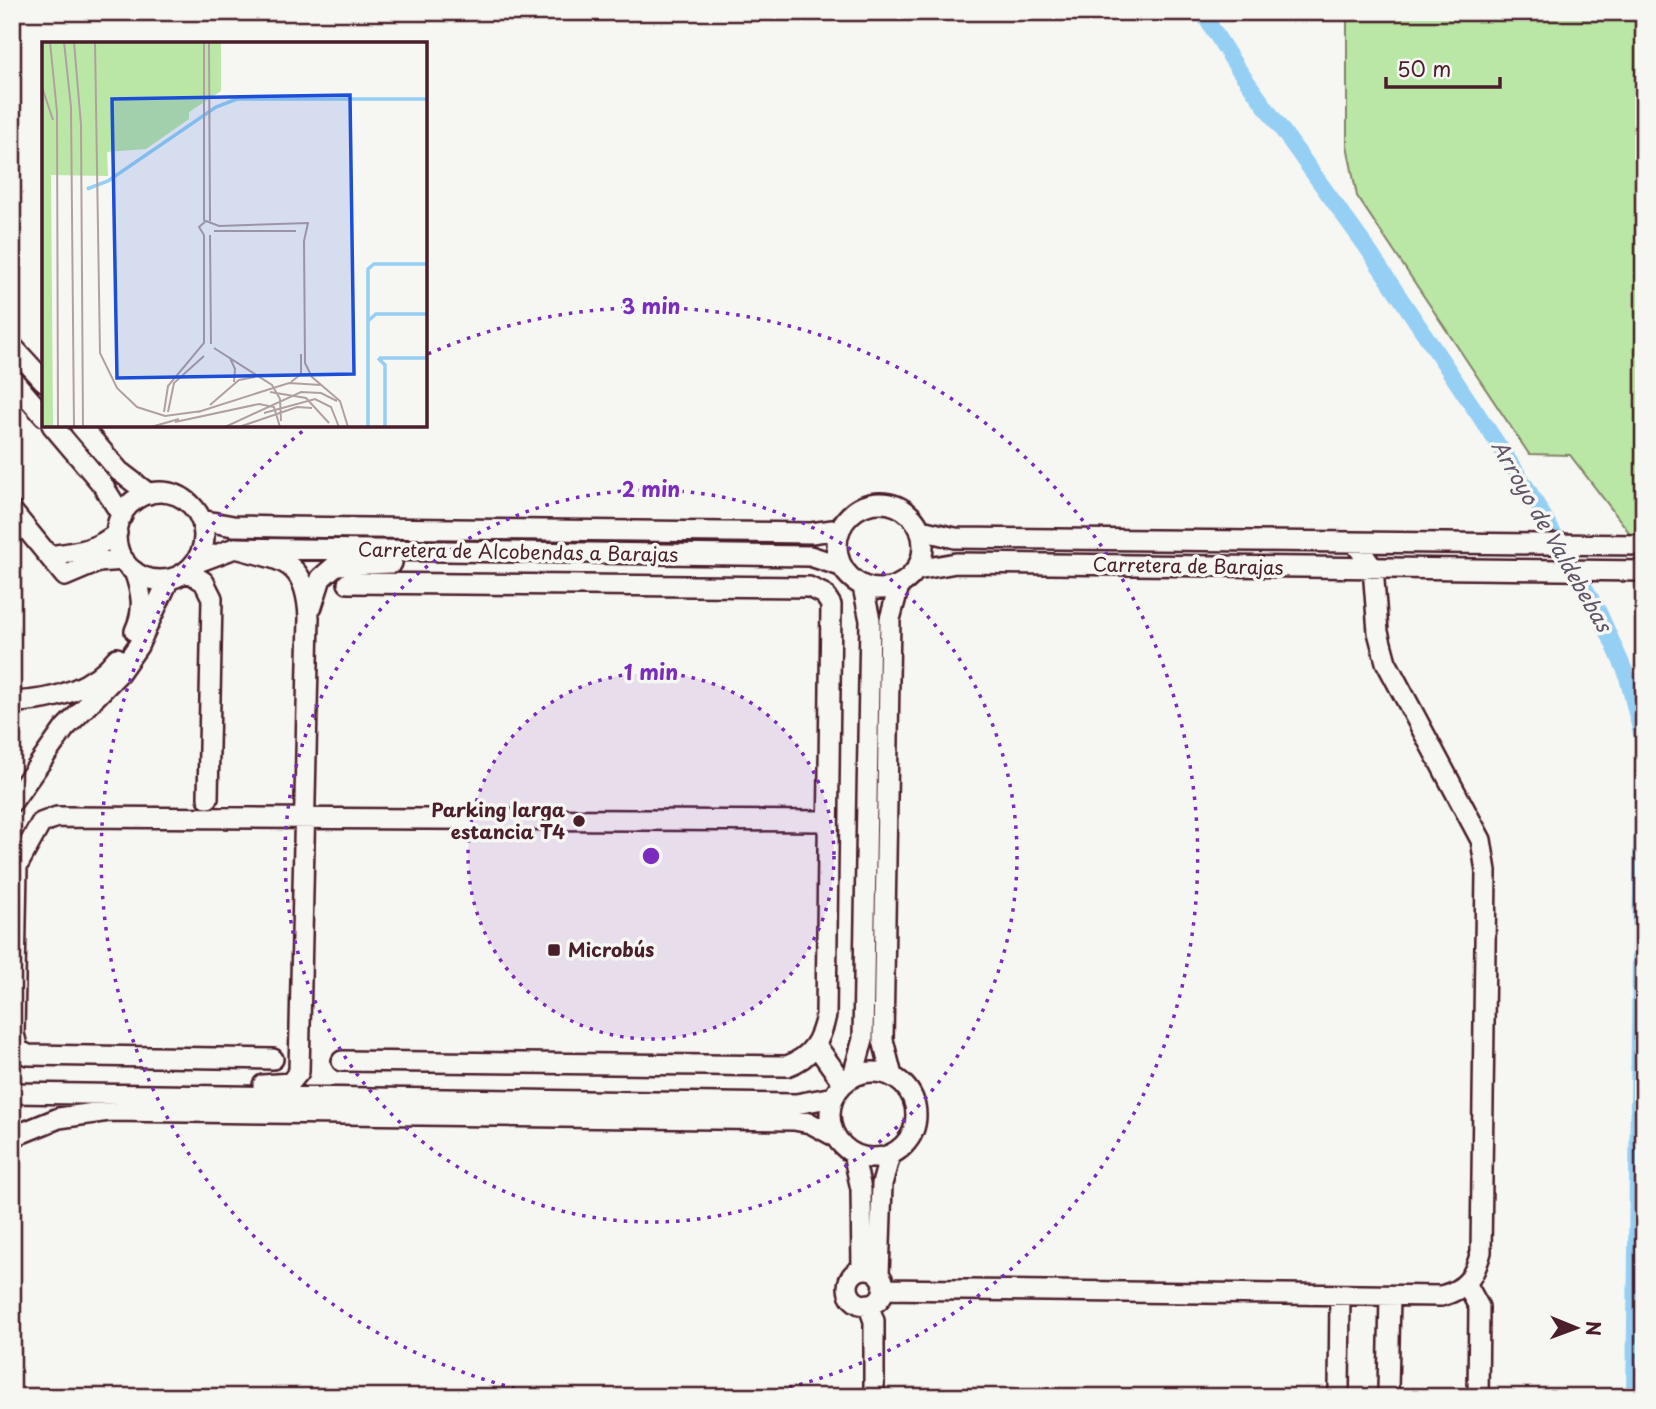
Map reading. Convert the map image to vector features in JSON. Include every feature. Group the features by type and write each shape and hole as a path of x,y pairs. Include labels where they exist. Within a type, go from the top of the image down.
{"street":[{"path":"12,346 42,380"},
{"path":"12,379 42,414"},
{"path":"12,702 42,701 74,691 110,667 132,639 142,616 141,591 129,566 119,524 102,484 54,427"},
{"path":"82,427 119,471 149,494"},
{"path":"12,511 65,576 98,562 129,566 157,580 169,579 191,567 202,550 204,535 195,509 174,495 149,494 138,499 101,546 87,551 49,556"},
{"path":"836,1137 830,1121 863,1039 870,620 863,587 841,566 837,541 840,529 859,508 888,503 902,508 921,530 922,558 917,570 899,586 887,590 863,587"},
{"name":"Carretera de Alcobendas a Barajas","path":"201,520 233,526 283,527 811,533 840,529"},
{"name":"Carretera de Barajas","path":"921,530 955,538 1641,545"},
{"path":"853,1153 861,1189 875,1278 878,1299 868,1304 856,1302 849,1293 849,1281 875,1278 1390,1296 1441,1296 1467,1285 1476,1271 1480,1252 1486,871 1481,840 1469,814 1387,662 1378,632 1373,568 1355,542"},
{"path":"223,1096 243,1085 290,1083 299,1072 309,617 306,589 297,570 281,560 235,548"},
{"name":"Carretera de Alcobendas a Barajas","path":"191,567 235,548 810,556 841,566"},
{"path":"309,617 318,585 336,565 426,563 492,552"},
{"name":"Carretera de Barajas","path":"917,570 956,563 1644,570"},
{"path":"191,567 204,582 212,598 208,798"},
{"path":"12,802 65,728 119,673 138,646 169,579"},
{"path":"342,1061 787,1066 803,1060 816,1045 826,1014 831,605 824,594 809,587 348,583"},
{"path":"892,1076 883,1040 890,619 899,586"},
{"path":"273,1059 23,1054 15,1044 14,1034 17,866 36,828 57,817 828,821"},
{"path":"816,1045 843,1085"},
{"path":"12,1093 796,1104 873,1071 892,1076 912,1096 916,1116 911,1136 890,1155 882,1184 875,1278"},
{"path":"12,1137 59,1118 109,1111 794,1120 815,1126 836,1137 853,1153 865,1158 890,1155"},
{"path":"1467,1285 1479,1307 1478,1397"},
{"path":"1339,1390 1340,1295"},
{"path":"1388,1391 1390,1296"},
{"path":"868,1304 874,1321 874,1397"}],"green space":[{"path":"1347,12 1644,12 1644,558 1626,528 1570,455 1529,454 1357,196 1347,145"}],"waterway":[{"name":"Arroyo de Valdebebas","path":"1202,12 1234,63 1367,248 1528,489 1599,612 1626,673 1643,741 1634,1397"}],"place":[{"name":"Parking larga estancia T4","path":"579,821"},
{"name":"Microbús","path":"554,950"}]}
